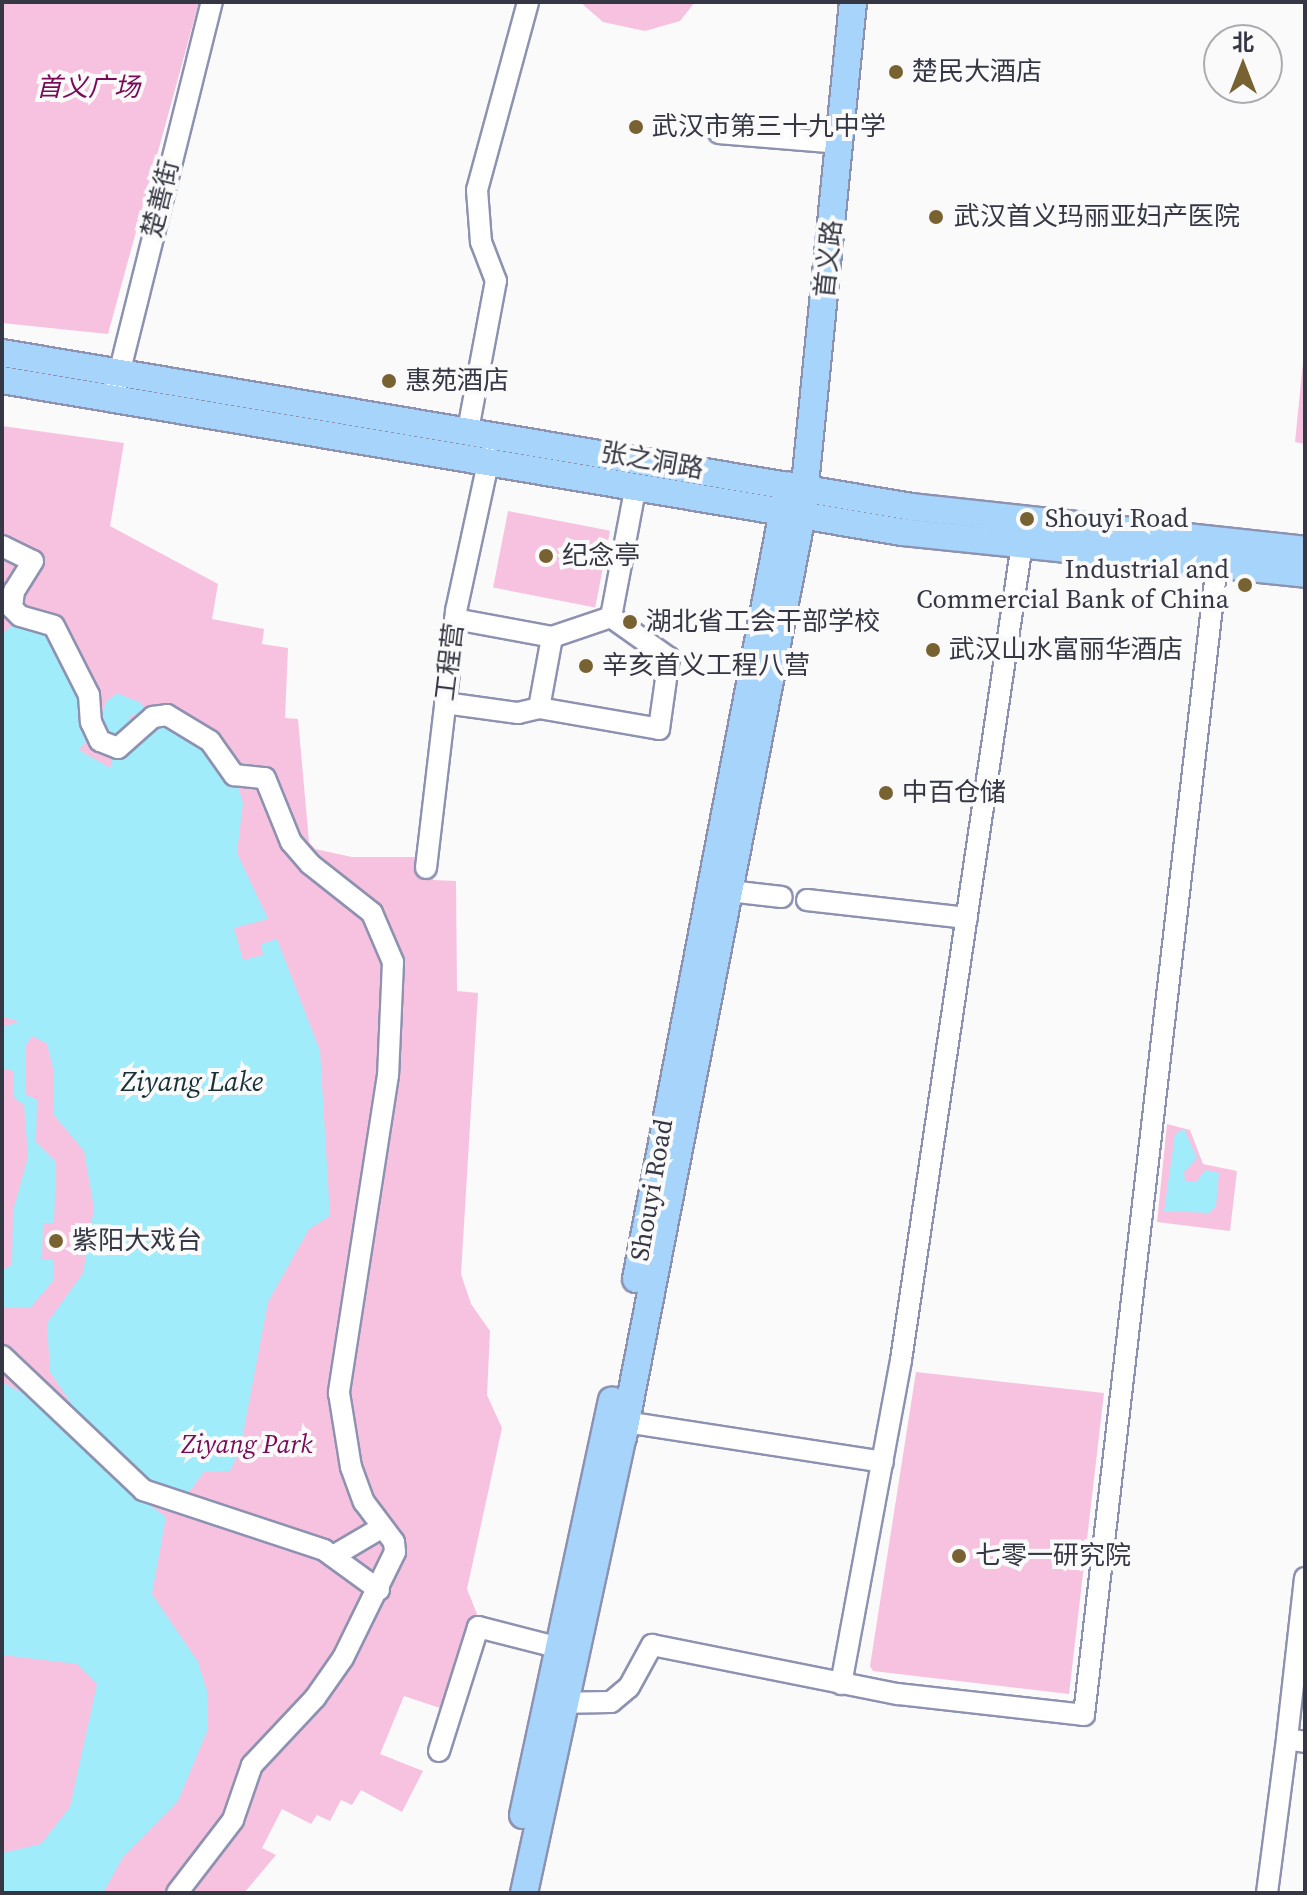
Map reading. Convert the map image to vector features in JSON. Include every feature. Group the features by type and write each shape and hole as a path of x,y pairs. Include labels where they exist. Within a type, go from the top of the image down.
{"main road":[{"name":"首义路","path":"792,513 840,143 853,2"},
{"name":"张之洞路","path":"2,353 118,370 912,507 1305,550"},
{"name":"张之洞路","path":"2,380 489,458 792,513 1022,544 1305,574"},
{"name":"Shouyi Road","path":"507,1893 556,1704 729,894 792,513"},
{"name":"Shouyi Road","path":"524,1893 556,1704 556,1647 618,1416 792,513"}],"street":[{"name":"楚善街","path":"114,397 118,370 212,2"},
{"path":"468,430 496,281 481,242 477,190 528,2"},
{"path":"719,133 840,143"},
{"name":"工程营","path":"426,868 455,619 489,458"},
{"path":"611,617 636,485"},
{"path":"841,1684 884,1457 1022,544"},
{"path":"2,546 33,561 14,591 12,608 54,626 89,695 91,722 100,741 118,748 153,717 167,715 210,741 234,775 265,778 298,853 361,902 386,937 393,973 388,1075 339,1393 351,1467 381,1528 396,1546 379,1590 343,1658 315,1698 252,1765 233,1820 177,1893"},
{"path":"556,1704 600,1706 618,1698 652,1645 841,1684 1084,1715 1217,564"},
{"path":"455,619 552,637 611,617"},
{"path":"445,703 518,713 539,708 659,729 669,658 611,617"},
{"path":"539,708 552,637"},
{"path":"729,894 781,900"},
{"path":"806,903 967,921"},
{"path":"2,1356 112,1462 152,1496 335,1555 379,1590"},
{"path":"618,1416 884,1457"},
{"path":"335,1555 381,1528"},
{"path":"1267,1893 1296,1741 1305,1578"},
{"path":"439,1751 478,1627 556,1647"}],"green space":[{"name":"首义广场","path":"2,2 199,2 108,334 2,323"},
{"path":"580,2 695,2 680,21 645,31 603,22"},
{"path":"1305,342 1305,444 1295,442"},
{"name":"Ziyang Park","path":"2,426 124,443 110,526 218,584 212,619 264,629 262,644 288,648 285,718 298,719 309,842 315,849 352,857 417,857 417,871 433,871 433,880 456,881 457,991 478,993 461,1274 471,1304 490,1331 487,1395 502,1428 467,1589 477,1614 443,1709 404,1696 380,1754 423,1771 402,1812 361,1790 352,1805 341,1800 330,1821 317,1815 311,1824 282,1809 262,1848 276,1855 244,1893 2,1893"},
{"path":"508,511 610,531 595,607 493,588"},
{"path":"1167,1124 1190,1130 1203,1164 1237,1171 1230,1231 1157,1222"},
{"path":"916,1372 1104,1393 1069,1694 873,1671 870,1666"}],"water":[{"name":"Ziyang Lake","path":"20,619 46,625 80,689 89,739 79,750 110,768 114,754 159,721 204,739 238,786 243,803 237,853 268,919 234,928 243,960 263,955 261,944 277,939 320,1051 330,1216 309,1229 268,1302 240,1450 230,1471 204,1472 189,1492 157,1487 144,1478 139,1497 166,1517 152,1594 198,1662 207,1691 208,1729 178,1801 123,1857 103,1893 2,1893 2,1853 41,1844 70,1807 97,1684 77,1664 2,1655 2,1382 31,1398 71,1437 81,1438 89,1430 50,1372 47,1323 83,1273 94,1208 84,1151 53,1114 54,1072 47,1044 32,1036 26,1045 25,1094 37,1100 36,1142 56,1162 54,1223 43,1223 42,1260 53,1260 53,1281 30,1308 2,1307 2,1270 12,1265 13,1211 28,1157 24,1105 13,1097 13,1071 2,1068 2,1027 19,1022 2,1016 2,634"},
{"path":"117,693 141,703 145,711 130,716 131,726 113,741 99,723 106,702"},
{"path":"1184,1129 1197,1158 1184,1172 1185,1181 1196,1182 1205,1170 1219,1173 1216,1206 1209,1213 1164,1211 1175,1134"}],"place":[{"name":"楚民大酒店","path":"896,72"},
{"name":"武汉市第三十九中学","path":"636,127"},
{"name":"武汉首义玛丽亚妇产医院","path":"936,217"},
{"name":"惠苑酒店","path":"389,381"},
{"name":"Shouyi Road","path":"1027,519"},
{"name":"纪念亭","path":"546,556"},
{"name":"Industrial and Commercial Bank of China","path":"1245,585"},
{"name":"湖北省工会干部学校","path":"630,622"},
{"name":"武汉山水富丽华酒店","path":"933,650"},
{"name":"辛亥首义工程八营","path":"586,666"},
{"name":"中百仓储","path":"886,793"},
{"name":"紫阳大戏台","path":"56,1241"},
{"name":"七零一研究院","path":"959,1556"}]}
